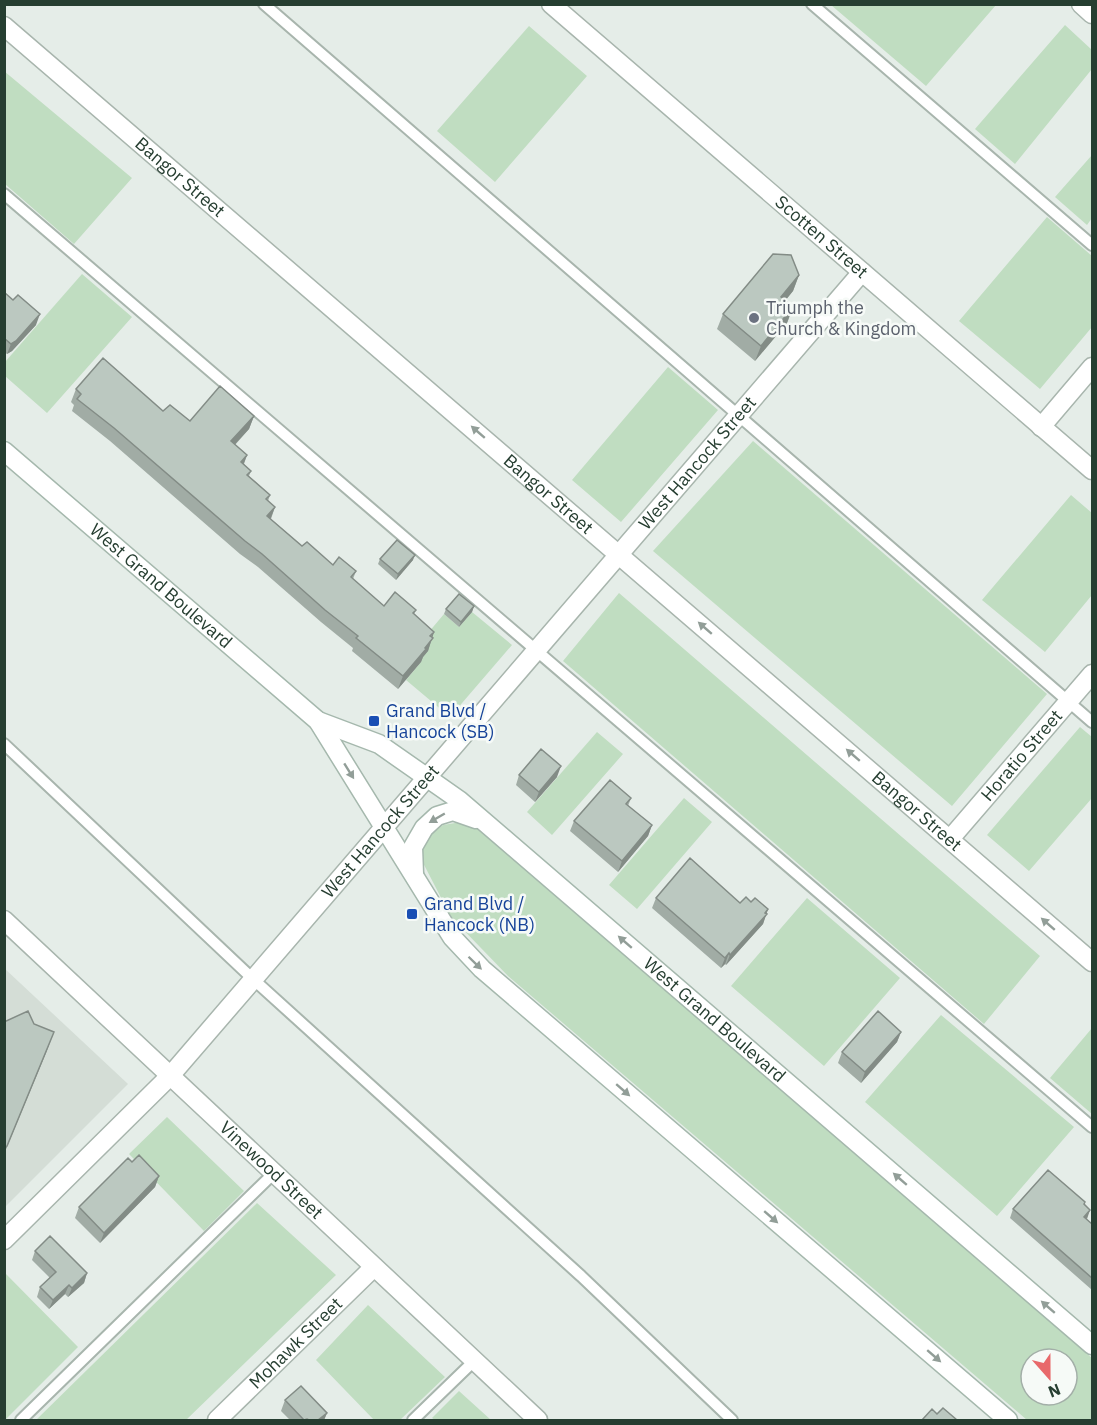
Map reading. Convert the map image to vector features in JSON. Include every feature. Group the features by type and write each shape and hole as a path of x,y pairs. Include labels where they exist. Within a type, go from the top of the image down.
{"street":[{"name":"Scotten Street","path":"551,4 1041,427 1091,466"},
{"path":"1081,4 1092,14"},
{"name":"Bangor Street","path":"4,26 1092,962"},
{"name":"West Hancock Street","path":"4,1240 170,1076 862,272"},
{"path":"1041,427 1092,367"},
{"name":"West Grand Boulevard","path":"4,451 318,721 452,937 482,969 1008,1420"},
{"name":"Horatio Street","path":"950,839 1092,674"},
{"name":"West Grand Boulevard","path":"318,721 378,744 459,800 1092,1345"},
{"path":"414,875 413,847 424,828 437,816 453,811 491,826"},
{"name":"Vinewood Street","path":"4,920 538,1420"},
{"name":"Mohawk Street","path":"217,1420 374,1267"}],"lane":[{"path":"264,4 1092,722"},
{"path":"812,4 1092,245"},
{"path":"4,194 1092,1127"},
{"path":"4,744 253,979 581,1276 732,1420"},
{"path":"21,1420 274,1173"},
{"path":"413,1420 474,1361"}],"shaded area":[{"path":"4,968 128,1084 5,1207 4,1207"}],"green space":[{"path":"996,4 926,86 831,5"},
{"path":"1065,25 1092,50 1092,69 1015,164 975,129"},
{"path":"529,26 587,76 495,182 437,131"},
{"path":"4,71 132,178 74,244 5,184"},
{"path":"1092,155 1092,218 1087,225 1055,197"},
{"path":"1047,217 1092,256 1092,327 1040,389 959,321"},
{"path":"82,274 132,317 47,413 5,376 5,362"},
{"path":"668,367 718,410 621,522 572,480"},
{"path":"753,441 1047,694 952,806 653,551"},
{"path":"1071,495 1092,513 1092,595 1045,652 982,600"},
{"path":"619,593 1040,956 984,1024 563,661"},
{"path":"472,612 512,645 450,717 406,680 421,662 423,639 444,614 459,627"},
{"path":"1080,727 1092,737 1092,798 1029,871 987,835"},
{"path":"597,732 623,754 552,835 527,812"},
{"path":"684,798 712,822 637,909 609,885"},
{"path":"467,821 498,842 1092,1358 1092,1420 1027,1420 508,976 451,917 421,859 424,840 443,825"},
{"path":"807,898 900,978 824,1066 731,986"},
{"path":"941,1015 1074,1127 997,1216 865,1102"},
{"path":"1092,1028 1092,1114 1050,1078"},
{"path":"167,1117 244,1191 204,1231 129,1154"},
{"path":"257,1203 336,1275 186,1420 36,1420"},
{"path":"6,1274 78,1347 5,1420 4,1275"},
{"path":"368,1305 445,1377 400,1420 374,1420 316,1360"},
{"path":"459,1391 491,1420 435,1420 432,1418"}],"building":[{"name":"Triumph the Church & Kingdom","path":"773,254 791,255 799,275 781,297 793,307 761,346 723,314"},
{"path":"4,292 13,300 18,295 40,314 11,344 4,338"},
{"path":"103,358 163,411 170,405 190,421 220,386 254,416 231,441 247,455 241,462 251,471 247,475 270,495 266,499 275,507 267,516 302,546 307,542 333,565 339,557 356,571 351,577 384,606 395,592 416,610 413,613 434,632 430,636 433,638 426,649 403,676 114,428 77,399 81,394 76,389"},
{"path":"397,540 415,555 398,574 380,559"},
{"path":"459,594 474,606 461,622 446,609"},
{"path":"541,749 561,766 539,792 519,775"},
{"path":"610,780 631,798 626,804 652,825 622,861 574,821"},
{"path":"690,858 740,903 746,897 751,902 755,898 768,909 765,913 767,914 725,958 656,898"},
{"path":"28,1011 34,1024 54,1032 7,1146 4,1148 4,1022"},
{"path":"878,1011 901,1032 865,1072 842,1052"},
{"path":"139,1155 159,1176 104,1233 79,1207 128,1158 132,1162"},
{"path":"1048,1170 1085,1202 1084,1204 1090,1210 1084,1217 1092,1224 1092,1278 1013,1209"},
{"path":"50,1236 87,1273 72,1288 69,1285 53,1300 40,1287 56,1272 35,1251"},
{"path":"301,1386 327,1413 318,1420 304,1420 285,1400"},
{"path":"943,1408 957,1420 922,1420 932,1409 937,1414"}],"place":[{"name":"Triumph the Church & Kingdom","path":"754,318"},
{"name":"Grand Blvd / Hancock (SB)","path":"374,721"},
{"name":"Grand Blvd / Hancock (NB)","path":"412,914"}]}
